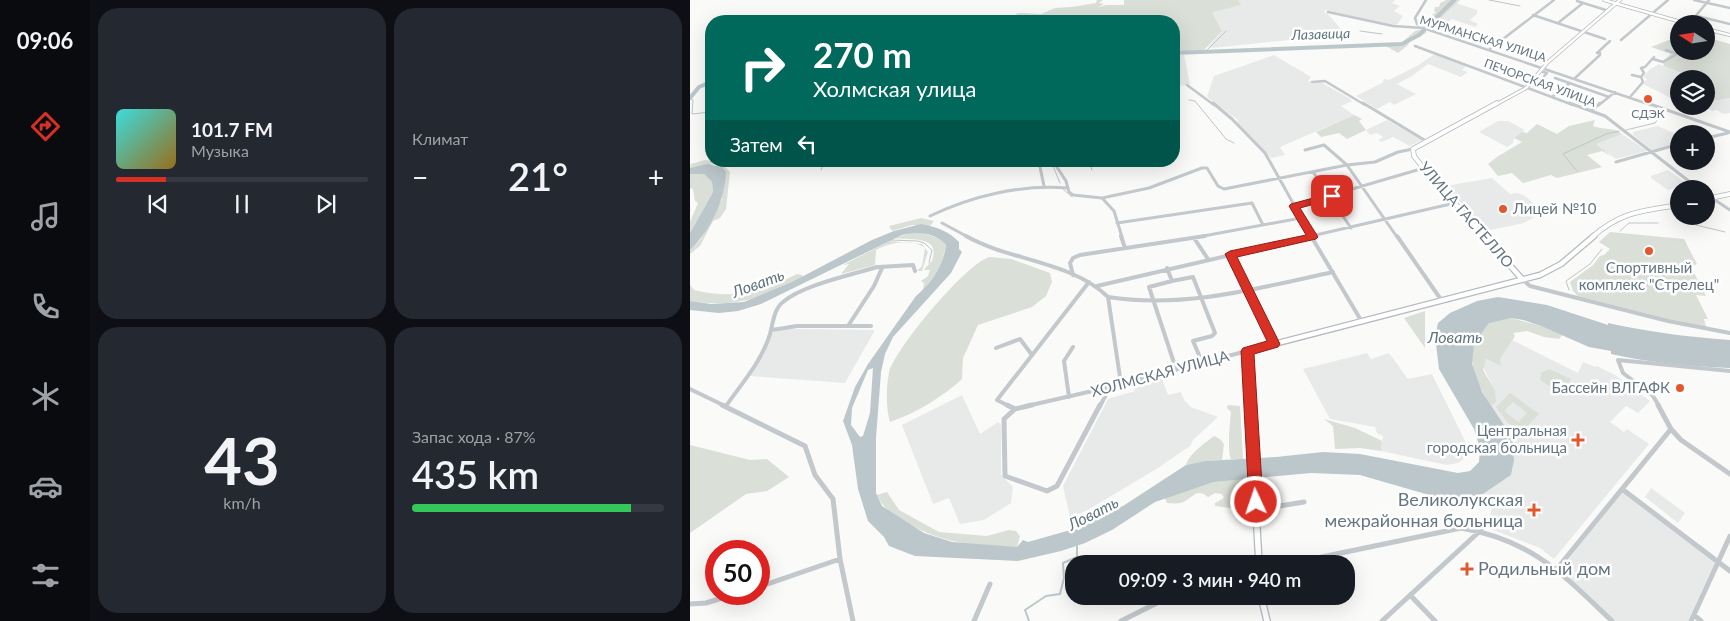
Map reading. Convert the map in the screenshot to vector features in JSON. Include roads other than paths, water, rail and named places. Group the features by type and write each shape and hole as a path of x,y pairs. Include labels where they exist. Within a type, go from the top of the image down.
{"main road":[{"path":"1604,0 1619,2 1670,18"},
{"path":"1413,149 1526,88 1543,67 1619,2"},
{"path":"1715,31 1730,35"},
{"name":"УЛИЦА ГАСТЕЛЛО","path":"1413,149 1414,156 1424,168 1522,279"},
{"path":"1715,197 1730,194"},
{"name":"ХОЛМСКАЯ УЛИЦА","path":"1247,351 1442,301 1552,270 1571,258 1615,219 1670,206"},
{"path":"1247,351 1258,555"},
{"path":"1263,605 1266,621"}],"street":[{"path":"1423,28 1417,24 1416,18 1426,0"},
{"path":"1490,49 1554,0"},
{"path":"1621,40 1668,0"},
{"path":"1694,0 1730,8"},
{"path":"1698,15 1709,0"},
{"path":"1578,1 1609,11"},
{"path":"1558,23 1583,3"},
{"name":"МУРМАНСКАЯ УЛИЦА","path":"1328,12 1393,26 1427,29 1730,132"},
{"path":"1533,15 1605,39"},
{"path":"1715,20 1730,24"},
{"path":"1575,78 1600,54 1597,52 1610,41"},
{"name":"ПЕЧОРСКАЯ УЛИЦА","path":"1415,46 1606,116 1687,180"},
{"path":"1630,97 1643,82 1641,77 1644,73 1641,68 1645,67 1653,58 1664,62 1676,54 1666,50"},
{"path":"1529,84 1535,86 1547,73 1540,71"},
{"path":"1632,75 1641,77"},
{"path":"1555,78 1609,97"},
{"name":"УЛИЦА ГАСТЕЛЛО","path":"1312,82 1326,81 1426,141"},
{"path":"1552,97 1570,83"},
{"path":"1186,85 1195,89 1242,128 1265,153 1278,179 1362,322"},
{"path":"1592,111 1602,100 1615,92"},
{"path":"1715,136 1730,132"},
{"path":"1305,150 1324,146 1347,165 1442,301"},
{"path":"1616,162 1670,147"},
{"path":"1057,167 1073,195 1102,198 1149,188 1202,168 1207,168 1218,186 1224,188 1347,165 1375,162 1398,152 1413,149"},
{"path":"1040,167 1044,186"},
{"path":"1294,206 1330,198 1424,168"},
{"path":"1313,172 1351,228"},
{"path":"930,216 965,200 1044,186 1068,188"},
{"path":"1102,198 1114,211 1125,248"},
{"path":"1715,201 1730,210"},
{"path":"1117,222 1154,219 1252,203 1263,225"},
{"path":"1098,287 1167,268 1312,237 1455,203"},
{"path":"1073,276 1068,267 1069,262 1074,257 1194,238 1301,218"},
{"path":"942,223 989,248 1088,282 1098,287 1108,297 1133,301 1202,298 1250,291 1333,272"},
{"path":"1194,238 1208,259"},
{"path":"1230,254 1250,291 1274,344"},
{"path":"726,406 762,352 782,303 819,286 877,267 913,265 915,271"},
{"path":"848,326 874,286 882,268 877,267"},
{"path":"1167,268 1172,281"},
{"path":"1176,369 1149,287 1193,277 1215,333 1212,336 1193,342 1202,362"},
{"path":"1522,279 1530,286 1668,321 1730,333"},
{"path":"1015,409 997,400 1088,282"},
{"path":"1108,297 1121,384"},
{"path":"772,330 797,326 871,326"},
{"path":"996,348 1020,339 1032,355"},
{"path":"1069,397 1064,361 1073,347"},
{"name":"ХОЛМСКАЯ УЛИЦА","path":"1110,387 1057,486 1046,491 1005,476 1004,419 1015,409 1110,387 1247,351"},
{"path":"1730,371 1618,360 1623,373 1653,396 1671,429 1680,440 1730,474"},
{"path":"690,389 805,446 815,475 833,499 840,559 852,621"},
{"path":"1556,570 1671,429"},
{"path":"1622,489 1730,572"},
{"path":"1256,513 1261,509 1304,502"},
{"path":"1331,555 1461,528 1481,530 1517,543 1536,553 1612,621"},
{"path":"1382,621 1481,530"},
{"path":"1701,621 1692,618 1730,536"},
{"path":"770,583 840,559"},
{"path":"974,621 990,584"},
{"path":"1410,595 1434,621"},
{"path":"690,604 705,603"},
{"path":"1121,621 1153,605"}],"water":[{"path":"705,164 705,167 722,167 726,172 723,193 716,214 698,242 690,250 690,233 713,192 712,182 704,174 690,174 690,168"},
{"name":"Ловать","path":"921,224 942,230 959,242 959,249 962,252 951,273 893,337 885,354 881,372 876,438 876,493 882,506 924,533 952,542 1017,547 1023,540 1028,542 1074,529 1123,506 1186,465 1205,461 1323,452 1360,454 1458,473 1470,471 1479,462 1480,448 1474,429 1439,369 1435,336 1438,323 1450,313 1477,301 1498,297 1547,305 1608,325 1608,323 1669,334 1730,340 1730,368 1670,364 1611,354 1611,351 1589,347 1523,320 1511,318 1489,323 1474,343 1472,364 1482,392 1512,437 1514,460 1511,475 1483,494 1458,500 1436,497 1360,475 1311,473 1214,482 1155,502 1112,530 1085,543 1061,551 1018,561 915,556 889,546 884,537 868,521 858,489 852,445 843,421 855,387 868,364 916,296 936,274 945,253 946,245 931,235 913,233 902,235 761,304 738,311 719,313 690,310 690,301 711,304 744,302 792,282 872,240 894,231","holes":["873,368 870,413 863,436 860,437 851,425 852,408 868,370"]}],"waterway":[{"name":"Лазавица","path":"1180,53 1402,44 1419,35 1454,0"},
{"path":"1489,0 1520,6"},
{"path":"1206,51 1226,31"},
{"path":"1360,31 1382,34"},
{"name":"Лазавица","path":"690,98 699,87 705,84"},
{"path":"690,99 693,100 692,114 705,113"},
{"path":"1189,100 1195,101 1226,139 1234,143"},
{"path":"1626,130 1655,123 1663,113"},
{"path":"1577,171 1563,154 1606,134 1619,131"},
{"path":"1053,167 1060,183"},
{"path":"1063,189 1072,197"},
{"path":"1620,231 1629,223 1658,223"},
{"path":"1696,225 1725,232"},
{"path":"891,240 924,243 932,250 929,263"},
{"path":"1569,290 1566,281 1590,264 1602,249"},
{"path":"1029,621 1025,610 1046,596 1060,594 1064,578 1063,563 1077,557 1077,546"}],"place":[{"name":"СДЭК","path":"1648,99"},
{"name":"Лицей №10","path":"1503,209"},
{"name":"Спортивный комплекс \"Стрелец\"","path":"1649,251"},
{"name":"Бассейн ВЛГАФК","path":"1680,388"},
{"name":"Центральная городская больница","path":"1578,440"},
{"name":"Великолукская межрайонная больница","path":"1534,510"},
{"name":"Родильный дом","path":"1467,569"}]}
